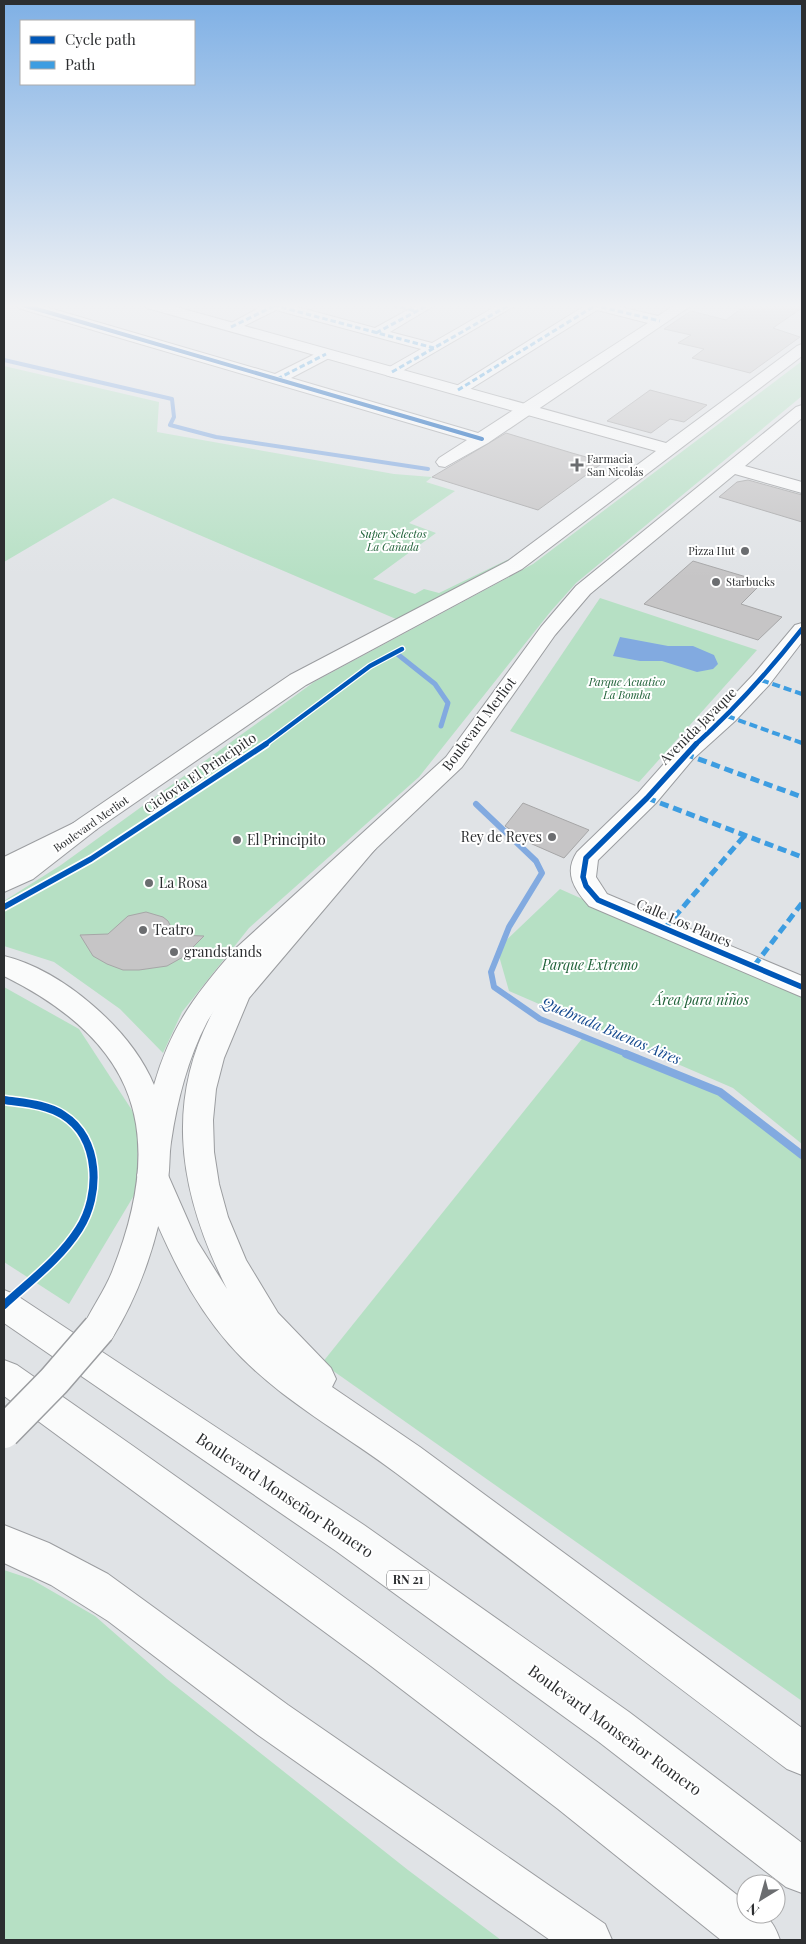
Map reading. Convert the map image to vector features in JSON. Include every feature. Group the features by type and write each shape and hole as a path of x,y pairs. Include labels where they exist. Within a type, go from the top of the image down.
{"main road":[{"path":"334,396 482,439"},
{"path":"479,396 669,449"},
{"path":"446,462 547,396"},
{"name":"Boulevard Merliot","path":"4,884 24,873 88,824 298,680 516,564 740,396"},
{"name":"Boulevard Merliot","path":"4,1432 54,1381 99,1329 114,1307 134,1258 169,1083 180,1050 196,1016 212,993 245,956 454,762 548,631 583,590 802,410"},
{"path":"733,468 802,488"},
{"name":"Avenida Jayaque","path":"586,858 647,798 685,754 727,716 761,680 802,628"},
{"path":"4,867 88,824"},
{"path":"363,848 238,993 228,1010 209,1060 200,1095 197,1148 199,1168 210,1217 229,1260 254,1306 292,1352 380,1440"},
{"name":"Calle Los Planes","path":"586,858 583,877 586,886 598,900 802,987"},
{"path":"4,965 53,989 84,1012 110,1037 120,1051 145,1095 154,1160 179,1241 224,1313 262,1353 300,1384 380,1440 802,1754"},
{"name":"Boulevard Monseñor Romero","path":"4,1306 366,1550 614,1727 802,1871"},
{"path":"4,1376 369,1636 686,1882 757,1940"},
{"path":"4,1544 26,1551 107,1595 228,1688 589,1940"}],"green space":[{"name":"Super Selectos La Cañada","path":"4,396 132,396 159,402 157,432 394,474 432,477 426,482 455,491 409,523 436,533 373,579 415,594 424,589 439,593 509,559 509,563 396,619 113,498 4,562"},
{"path":"756,396 802,396 576,583 551,611 419,777 249,928 182,1012 163,1053 120,1009 54,962 4,946 4,901 61,865 314,682 533,564"},
{"name":"Parque Acuatico La Bomba","path":"600,598 757,650 639,782 510,731"},
{"name":"Parque Extremo","path":"560,889 802,997 802,1144 733,1088 509,991 497,949"},
{"path":"4,987 79,1029 139,1121 136,1192 69,1304 4,1262"},
{"path":"585,1035 724,1095 802,1155 802,1701 322,1363"},
{"path":"4,1570 31,1579 95,1616 167,1679 408,1870 501,1940 4,1940"}],"water":[{"path":"620,637 668,646 693,646 714,655 718,664 713,669 697,672 662,661 640,661 613,656"}],"building":[{"path":"642,396 672,396 707,405 684,422 670,419 651,433 607,421"},
{"path":"506,433 604,462 538,510 432,477"},
{"path":"748,480 802,495 802,522 719,497 737,482"},
{"path":"693,561 763,582 741,604 782,617 758,640 644,604"},
{"name":"Rey de Reyes","path":"523,803 589,830 564,858 532,844 505,826"},
{"path":"146,912 163,917 168,921 175,935 204,936 183,957 167,966 123,970 93,956 80,935 108,934 128,916"}],"waterway":[{"path":"158,396 172,399 174,417 170,425 216,437 428,469"},
{"name":"Quebrada Buenos Aires","path":"396,653 435,684 448,703 441,726"},
{"name":"Quebrada Buenos Aires","path":"476,804 536,861 542,873 509,927 491,972 494,987 540,1019 629,1055"},
{"name":"Quebrada Buenos Aires","path":"626,1054 720,1092 802,1155"}],"marked path":[{"path":"761,680 802,694"},
{"path":"727,716 802,743"},
{"path":"685,754 802,797"},
{"path":"647,798 802,857"},
{"path":"665,928 745,835"},
{"path":"754,966 802,903"}],"cycle path":[{"path":"334,396 482,439"},
{"path":"802,629 761,680 727,716 685,754 647,798 586,858 583,877 586,886 598,900 802,987"},
{"name":"Ciclovía El Principito","path":"4,907 91,859 190,795 279,735 370,666 402,649"},
{"path":"4,1100 48,1108 62,1114 73,1122 82,1133 88,1146 94,1175 90,1203 86,1216 78,1230 38,1275 4,1305"}],"place":[{"name":"Farmacia San Nicolás","path":"577,465"},
{"name":"Pizza Hut","path":"745,551"},
{"name":"Starbucks","path":"716,582"},
{"name":"Rey de Reyes","path":"552,837"},
{"name":"El Principito","path":"237,840"},
{"name":"La Rosa","path":"149,883"},
{"name":"Teatro","path":"143,930"},
{"name":"grandstands","path":"174,952"}],"park label":[{"name":"Área para niños","path":"701,1000"}]}
